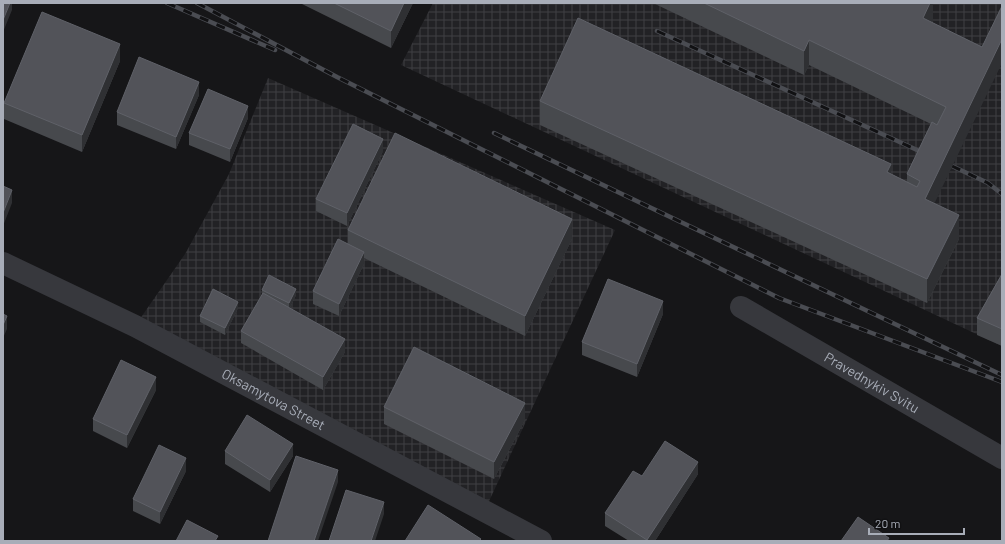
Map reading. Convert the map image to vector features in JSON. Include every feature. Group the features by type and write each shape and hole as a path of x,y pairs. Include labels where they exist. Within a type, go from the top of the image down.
{"street":[{"name":"Oksamytova Street","path":"3,264 135,326 541,541"},
{"name":"Pravednykiv Svitu","path":"740,307 1002,458"}],"shaded area":[{"path":"433,3 1002,3 1002,346 401,65"},
{"path":"268,78 615,230 484,512 135,326 185,254 229,174"}],"building":[{"path":"3,3 10,3 3,20"},
{"path":"334,3 404,3 391,31"},
{"path":"704,3 930,3 923,18 982,47 1002,6 1002,39 925,199 959,215 927,279 540,101 578,18 891,164 887,172 917,187 920,181 907,174 932,122 937,125 946,107 809,40 804,51"},
{"path":"42,12 120,44 82,135 4,103"},
{"path":"139,57 199,82 176,137 117,112"},
{"path":"208,89 248,106 230,149 189,133"},
{"path":"353,124 383,139 347,213 316,199"},
{"path":"395,133 572,219 525,316 348,230"},
{"path":"3,186 12,190 3,213"},
{"path":"338,239 364,252 339,304 313,291"},
{"path":"1002,274 1002,329 977,318"},
{"path":"269,275 296,289 289,303 262,290"},
{"path":"608,279 663,301 637,364 582,342"},
{"path":"213,289 238,302 225,328 200,316"},
{"path":"263,293 345,339 323,377 241,331"},
{"path":"3,314 7,316 3,325"},
{"path":"414,347 525,403 494,462 384,407"},
{"path":"121,360 156,377 127,435 93,419"},
{"path":"247,415 293,444 270,480 225,451"},
{"path":"665,441 698,462 647,540 605,513 633,471 642,476"},
{"path":"159,445 186,458 160,512 133,499"},
{"path":"296,456 338,470 314,541 268,541"},
{"path":"346,490 384,502 371,541 329,541"},
{"path":"428,505 481,539 479,541 405,541"},
{"path":"858,517 889,538 887,541 841,541"},
{"path":"187,520 218,536 215,541 176,541"}],"railway":[{"path":"167,3 275,50"},
{"path":"197,3 337,77 779,298 1002,382"},
{"path":"657,31 928,155"},
{"path":"494,133 1002,375"},
{"path":"952,166 988,183 1002,194"}]}
